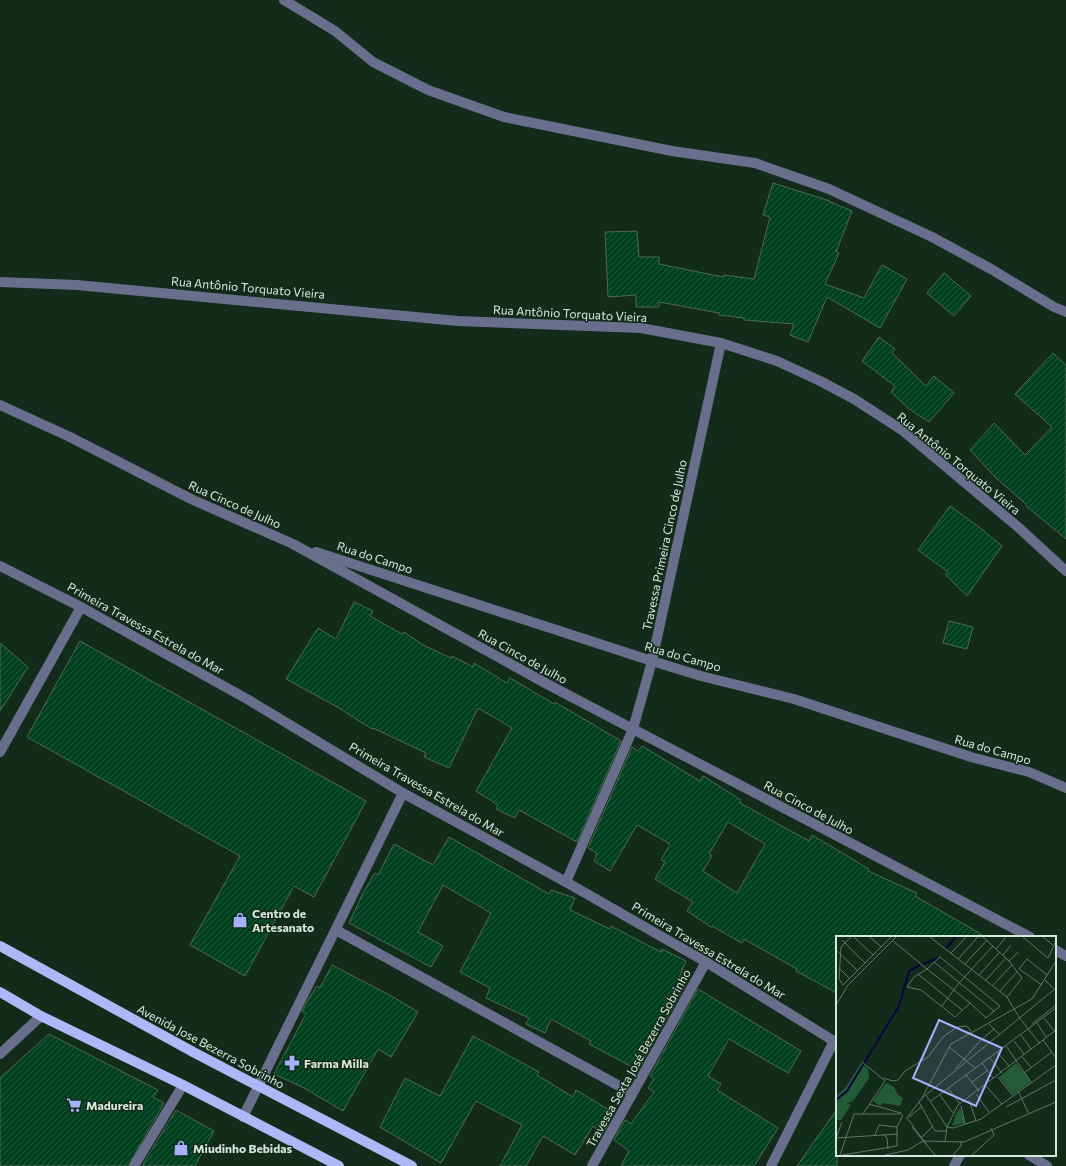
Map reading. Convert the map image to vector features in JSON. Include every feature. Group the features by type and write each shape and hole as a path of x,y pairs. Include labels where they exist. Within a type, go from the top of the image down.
{"main road":[{"name":"Avenida Jose Bezerra Sobrinho","path":"0,946 412,1166"},
{"path":"0,992 41,1016 182,1085 339,1166"}],"street":[{"path":"284,0 335,31 374,62 428,90 504,117 672,151 755,163 829,189 932,237 991,269 1054,307 1066,312"},
{"name":"Rua Antônio Torquato Vieira","path":"0,282 77,285 458,321 641,328 721,343 777,361 820,381 854,399 896,426 942,462 1066,571"},
{"name":"Travessa Primeira Cinco de Julho","path":"566,882 633,729 652,661 721,343"},
{"name":"Rua Cinco de Julho","path":"0,405 70,437 191,499 293,544 547,684 1028,936"},
{"name":"Rua do Campo","path":"293,544 652,661 701,676 794,700 971,757 1029,772 1066,788"},
{"name":"Primeira Travessa Estrela do Mar","path":"0,566 82,607 247,699 403,793 566,882 706,962 836,1042"},
{"path":"0,752 82,607"},
{"path":"243,1117 403,793"},
{"path":"336,930 632,1093"},
{"path":"1056,951 1066,956"},
{"name":"Travessa Sexta José Bezerra Sobrinho","path":"592,1166 706,962"},
{"path":"0,1054 41,1016"},
{"path":"771,1166 836,1042"},
{"path":"134,1166 182,1085"},
{"path":"954,1166 959,1156"},
{"path":"1031,1156 1047,1166"}],"building":[{"path":"773,183 830,201 852,211 836,252 839,253 825,284 864,298 882,265 907,279 880,328 827,297 808,342 790,335 794,324 744,320 744,318 719,315 719,313 659,302 659,307 636,307 636,295 608,297 605,232 637,231 639,257 659,257 659,264 723,277 724,275 754,279 770,217 763,215"},
{"path":"944,273 971,296 954,316 927,293"},
{"path":"879,337 895,349 892,353 926,386 934,376 954,393 929,422 909,409 891,392 895,386 862,361"},
{"path":"1053,353 1066,365 1066,539 1026,506 1027,505 995,477 970,450 994,423 1025,455 1052,427 1015,394"},
{"path":"950,506 1002,546 967,596 946,575 948,572 918,550"},
{"path":"354,602 373,611 370,616 402,634 404,632 423,645 451,658 452,656 473,667 474,663 507,683 510,678 554,704 555,702 621,741 577,842 519,810 515,818 496,809 498,805 476,791 512,728 478,708 449,768 424,757 426,753 373,728 372,729 339,708 286,679 318,628 336,639"},
{"path":"949,621 973,627 967,649 943,643"},
{"path":"80,641 366,801 314,897 294,886 245,976 190,945 240,856 27,737"},
{"path":"0,643 28,667 0,711"},
{"path":"642,746 700,781 703,776 741,800 740,803 809,841 812,835 869,869 868,871 917,893 915,896 984,936 836,936 836,992 796,971 797,969 744,939 742,943 712,926 711,927 687,911 693,902 655,879 665,862 661,860 670,844 637,825 610,871 594,861 597,853 588,848 632,747 638,751","holes":["728,822 765,844 737,893 703,871 712,856 709,854"]},
{"path":"449,837 549,894 551,890 575,898 570,910 610,929 611,926 661,952 662,949 686,961 679,978 687,982 638,1070 589,1044 591,1041 551,1019 545,1033 526,1024 529,1018 486,998 490,988 460,972 491,913 443,885 418,932 443,946 431,967 349,923 364,891 375,873 378,875 394,844 433,865"},
{"path":"332,965 395,998 418,1012 391,1057 378,1049 343,1111 306,1089 274,1074 306,1014 302,1011 317,986 320,988"},
{"path":"698,989 801,1051 788,1073 729,1039 708,1076 721,1084 717,1090 778,1128 754,1166 621,1166 629,1151 614,1140 625,1120 631,1124 654,1092 648,1088 654,1079 650,1076"},
{"name":"Madureira","path":"49,1034 158,1090 153,1097 164,1103 128,1166 0,1166 0,1078"},
{"path":"473,1036 539,1072 537,1075 573,1097 576,1090 614,1113 603,1133 593,1126 575,1155 543,1136 526,1166 500,1166 522,1125 476,1101 441,1163 380,1127 405,1078 440,1096"},
{"name":"Miudinho Bebidas","path":"176,1110 214,1131 195,1166 142,1166"},
{"path":"836,1110 837,1166 797,1166"}],"place":[{"name":"Centro de Artesanato","path":"240,920"},
{"name":"Farma Milla","path":"292,1063"},
{"name":"Madureira","path":"74,1105"},
{"name":"Miudinho Bebidas","path":"181,1148"}]}
